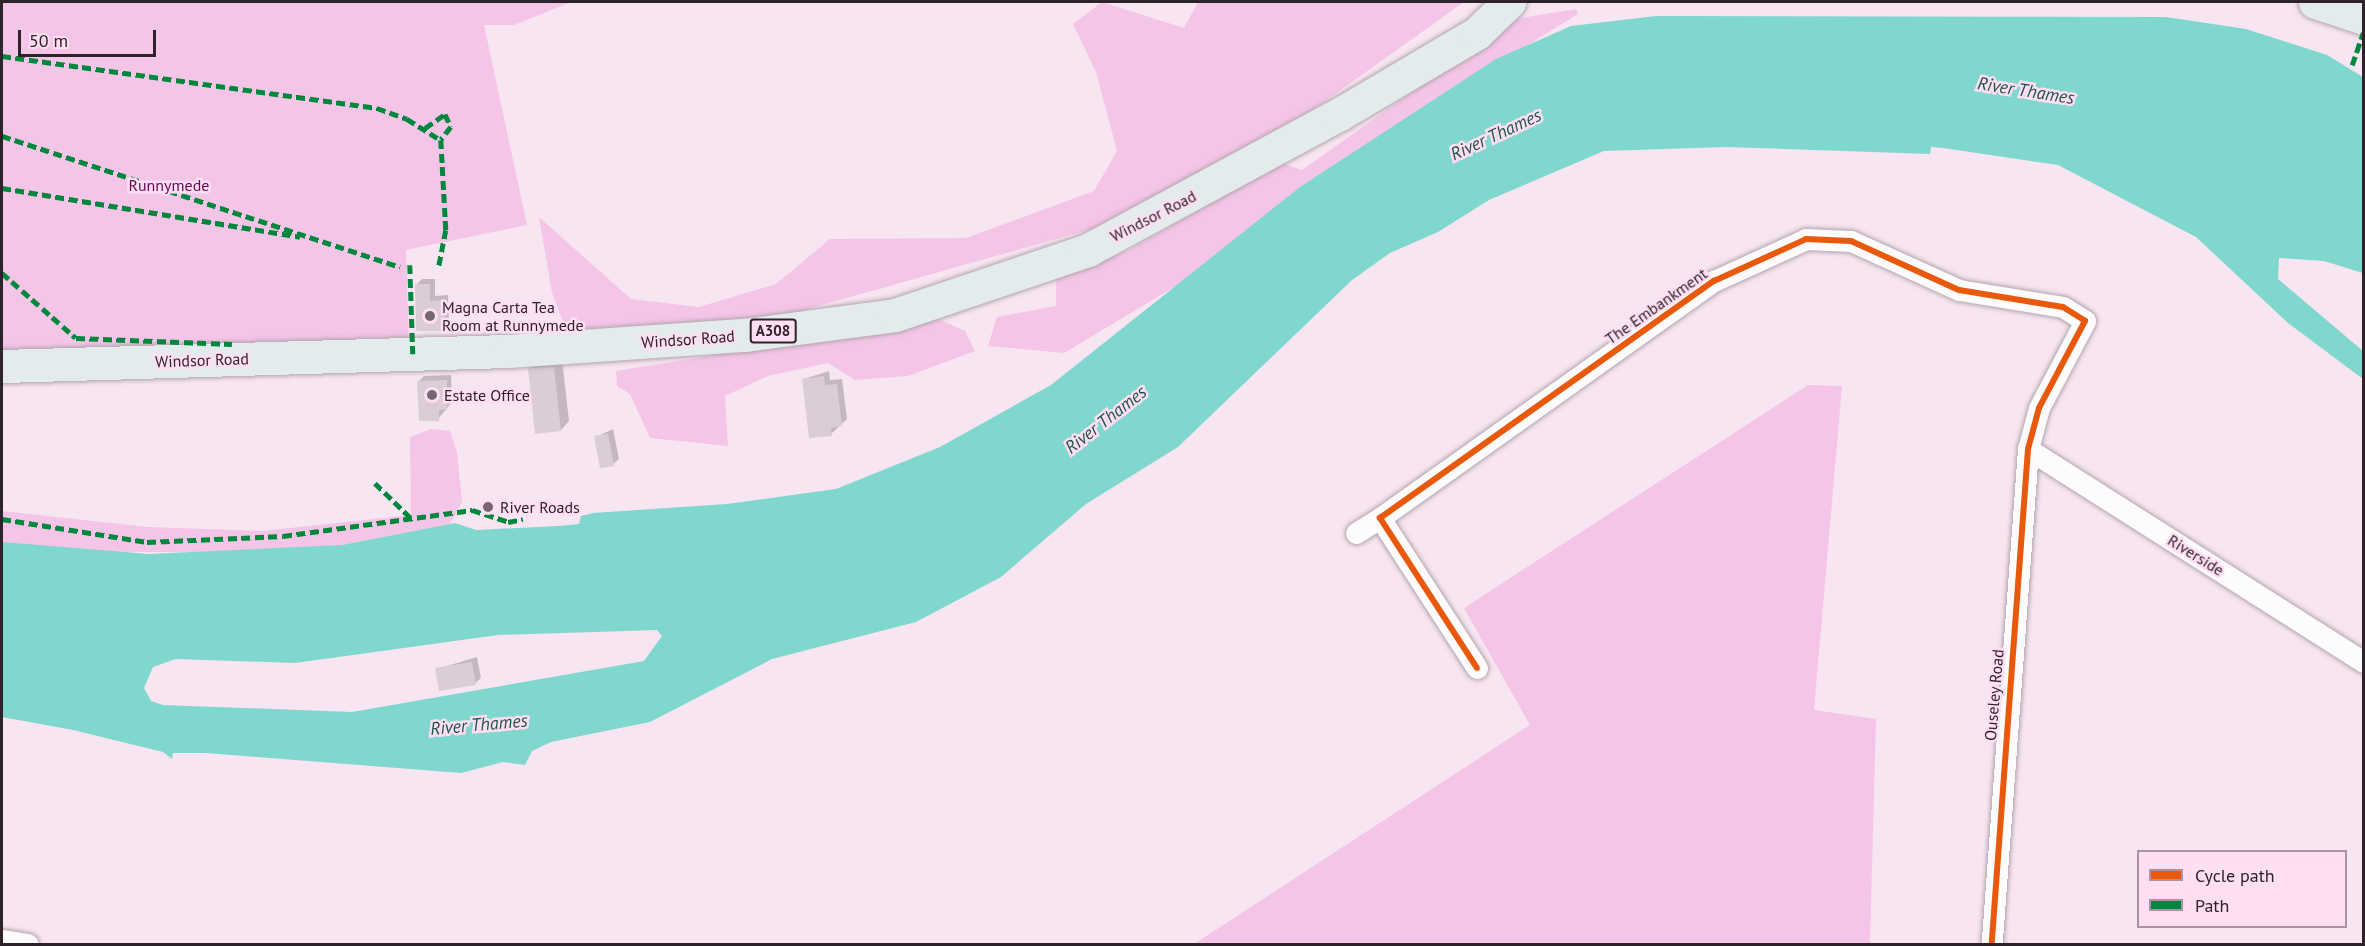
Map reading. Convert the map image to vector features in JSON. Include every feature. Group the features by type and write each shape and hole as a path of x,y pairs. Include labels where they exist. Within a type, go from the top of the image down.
{"main road":[{"name":"Windsor Road","path":"2,366 508,351 745,335 895,315 1088,250 1358,104 1477,33 1509,2"},
{"path":"2315,2 2364,18"}],"street":[{"name":"The Embankment","path":"1380,518 1714,281 1806,239 1851,241 1959,290 2063,307 2085,321 2039,408 2028,449"},
{"name":"Riverside","path":"2028,449 2364,662"},
{"name":"Ouseley Road","path":"1992,945 2028,449"},
{"path":"1356,532 1380,518 1477,668"},
{"path":"2,940 28,945"}],"green space":[{"name":"Runnymede","path":"2,2 571,2 514,25 484,25 527,225 406,250 409,345 2,357"},
{"path":"1102,2 1184,28 1198,2 1464,2 1314,109 1099,227 797,312 569,338 552,293 539,217 631,299 699,307 776,284 830,239 966,238 1094,191 1117,151 1096,72 1073,24"},
{"path":"1576,9 1578,14 1300,187 1194,275 1064,353 988,346 997,317 1056,306 1056,277 1130,250 1279,162 1302,170 1515,19"},
{"path":"938,319 965,331 975,351 908,376 855,380 828,363 768,376 725,396 728,446 650,438 630,394 617,386 616,371"},
{"path":"1808,385 1842,386 1814,710 1876,719 1870,944 1194,944 1530,725 1464,608"},
{"path":"431,429 450,431 457,452 462,502 450,524 342,545 213,552 94,552 2,542 2,511 148,527 262,531 411,515 410,437"}],"water":[{"name":"River Thames","path":"1656,16 2166,17 2246,29 2327,55 2363,77 2363,273 2324,261 2279,258 2278,279 2363,351 2363,379 2288,323 2196,237 2058,165 1931,147 1930,154 1726,147 1604,151 1489,200 1438,232 1390,253 1352,280 1178,447 1086,504 1001,577 916,622 772,659 650,722 551,742 532,751 525,765 503,762 461,773 206,753 173,753 172,759 163,752 73,730 2,717 2,542 149,554 342,545 455,523 476,530 559,526 579,524 581,516 593,513 727,504 836,489 940,447 1051,385 1300,187 1496,59 1571,26","holes":["657,630 662,636 644,661 352,712 163,705 151,701 144,688 153,667 176,659 295,663 498,635"]}],"building":[{"name":"Magna Carta Tea Room at Runnymede","path":"415,284 430,284 430,301 444,300 444,331 416,331"},
{"path":"554,367 561,431 535,434 528,368"},
{"path":"824,376 825,385 837,384 842,426 831,428 832,436 809,438 802,379"},
{"name":"Estate Office","path":"447,380 447,409 439,410 439,421 419,421 417,381"},
{"path":"608,434 614,466 600,468 594,436"},
{"path":"472,662 476,685 439,691 435,668"}],"marked path":[{"path":"2352,65 2363,33"},
{"path":"2,56 377,108 407,119 441,140 446,230 439,267"},
{"path":"425,128 445,114 451,127 441,140"},
{"path":"2,136 400,267"},
{"path":"2,188 300,237"},
{"path":"410,265 413,354"},
{"path":"2,273 76,338 232,344"},
{"path":"375,483 412,519"},
{"path":"2,519 147,542 283,536 472,510 508,522 523,519"}],"cycle path":[{"path":"1477,668 1380,518 1714,281 1806,239 1851,241 1959,290 2063,307 2085,321 2039,408 2028,449 1992,944"}],"place":[{"name":"Magna Carta Tea Room at Runnymede","path":"430,316"},
{"name":"Estate Office","path":"432,395"},
{"name":"River Roads","path":"488,507"}]}
